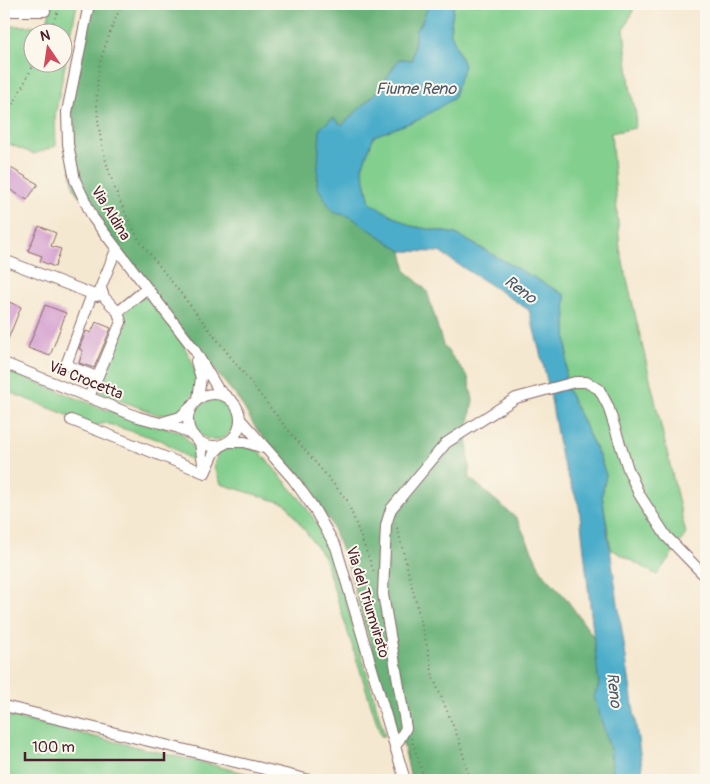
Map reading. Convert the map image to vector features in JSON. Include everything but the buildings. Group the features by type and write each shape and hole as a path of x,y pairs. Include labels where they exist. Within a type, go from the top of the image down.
{"street":[{"name":"Via Aldina","path":"89,4 70,94 68,144 80,194 93,218 116,250 180,331 218,389 228,398"},
{"path":"4,11 45,11"},
{"path":"4,260 97,296 116,250"},
{"path":"89,397 120,322 118,312 104,297 101,288"},
{"path":"118,312 146,289"},
{"path":"92,294 66,365 98,377"},
{"name":"Via Aldina","path":"180,331 199,369 201,378 195,402"},
{"name":"Via Crocetta","path":"4,363 138,417 159,422 197,439"},
{"path":"396,747 406,728 383,594 386,525 391,509 446,443 516,398 564,384 586,382 599,390 608,406 628,469 639,494 666,536 706,577"},
{"path":"159,422 180,417 195,402 213,394 228,398 237,407 240,419 237,432 214,453 205,473"},
{"path":"195,402 188,424 197,439 205,473"},
{"name":"Via del Triumvirato","path":"240,419 314,506 336,547 405,780"},
{"path":"71,420 205,473"},
{"path":"197,439 208,445 245,442 267,449"},
{"path":"4,706 310,780"}],"path":[{"path":"53,22 61,4"},
{"path":"121,4 100,67 96,101 102,149 123,212 139,240 284,425 347,500 376,577"},
{"path":"4,122 30,72"},
{"path":"391,509 399,529 433,677 459,740 470,780"},
{"path":"406,728 425,780"}],"green space":[{"path":"52,4 77,4 72,29 72,22 47,22"},
{"path":"85,4 429,4 421,24 416,29 412,60 399,59 377,92 342,125 333,211 351,217 402,251 406,271 427,291 443,345 468,377 473,400 467,434 470,478 517,519 542,572 565,597 595,639 599,685 594,696 610,749 614,780 411,780 404,747 393,723 347,563 330,521 255,427 240,401 165,310 74,189 66,142"},
{"path":"454,4 636,4 624,30 630,86 636,115 635,128 611,133 620,249 686,534 657,575 611,549 602,495 606,475 600,458 565,384 567,353 565,295 456,234 411,226 370,203 362,167 374,136 420,119 464,66 450,31"},
{"path":"4,26 22,26 22,72 64,72 55,116 56,146 34,154 4,142"},
{"path":"140,297 148,298 170,327 186,350 196,373 197,383 195,391 188,403 179,412 159,415 98,392 127,320 122,314"},
{"path":"4,369 101,408 181,432 199,454 200,466 163,441 105,423 95,426 4,390"},
{"path":"218,400 225,403 231,409 234,420 233,428 225,437 218,440 210,440 203,437 195,428 194,416 197,409 206,401"},
{"path":"234,444 259,451 301,500 324,534 339,578 385,736 381,736 324,557 286,504 221,484 214,467 218,452"},
{"path":"4,715 258,776 276,780 4,780"}],"water":[{"name":"Fiume Reno","path":"429,4 454,4 450,31 464,66 453,99 420,119 374,136 362,167 370,203 411,226 456,234 565,295 567,353 565,384 600,458 606,475 602,495 644,780 614,780 610,749 594,696 599,685 579,506 561,457 549,388 529,310 439,252 402,251 351,217 333,212 317,186 320,128 333,118 342,125 377,92 399,59 412,60 416,29 421,24"}],"water label":[{"name":"Reno","path":"521,289"},
{"name":"Reno","path":"615,690"}]}
